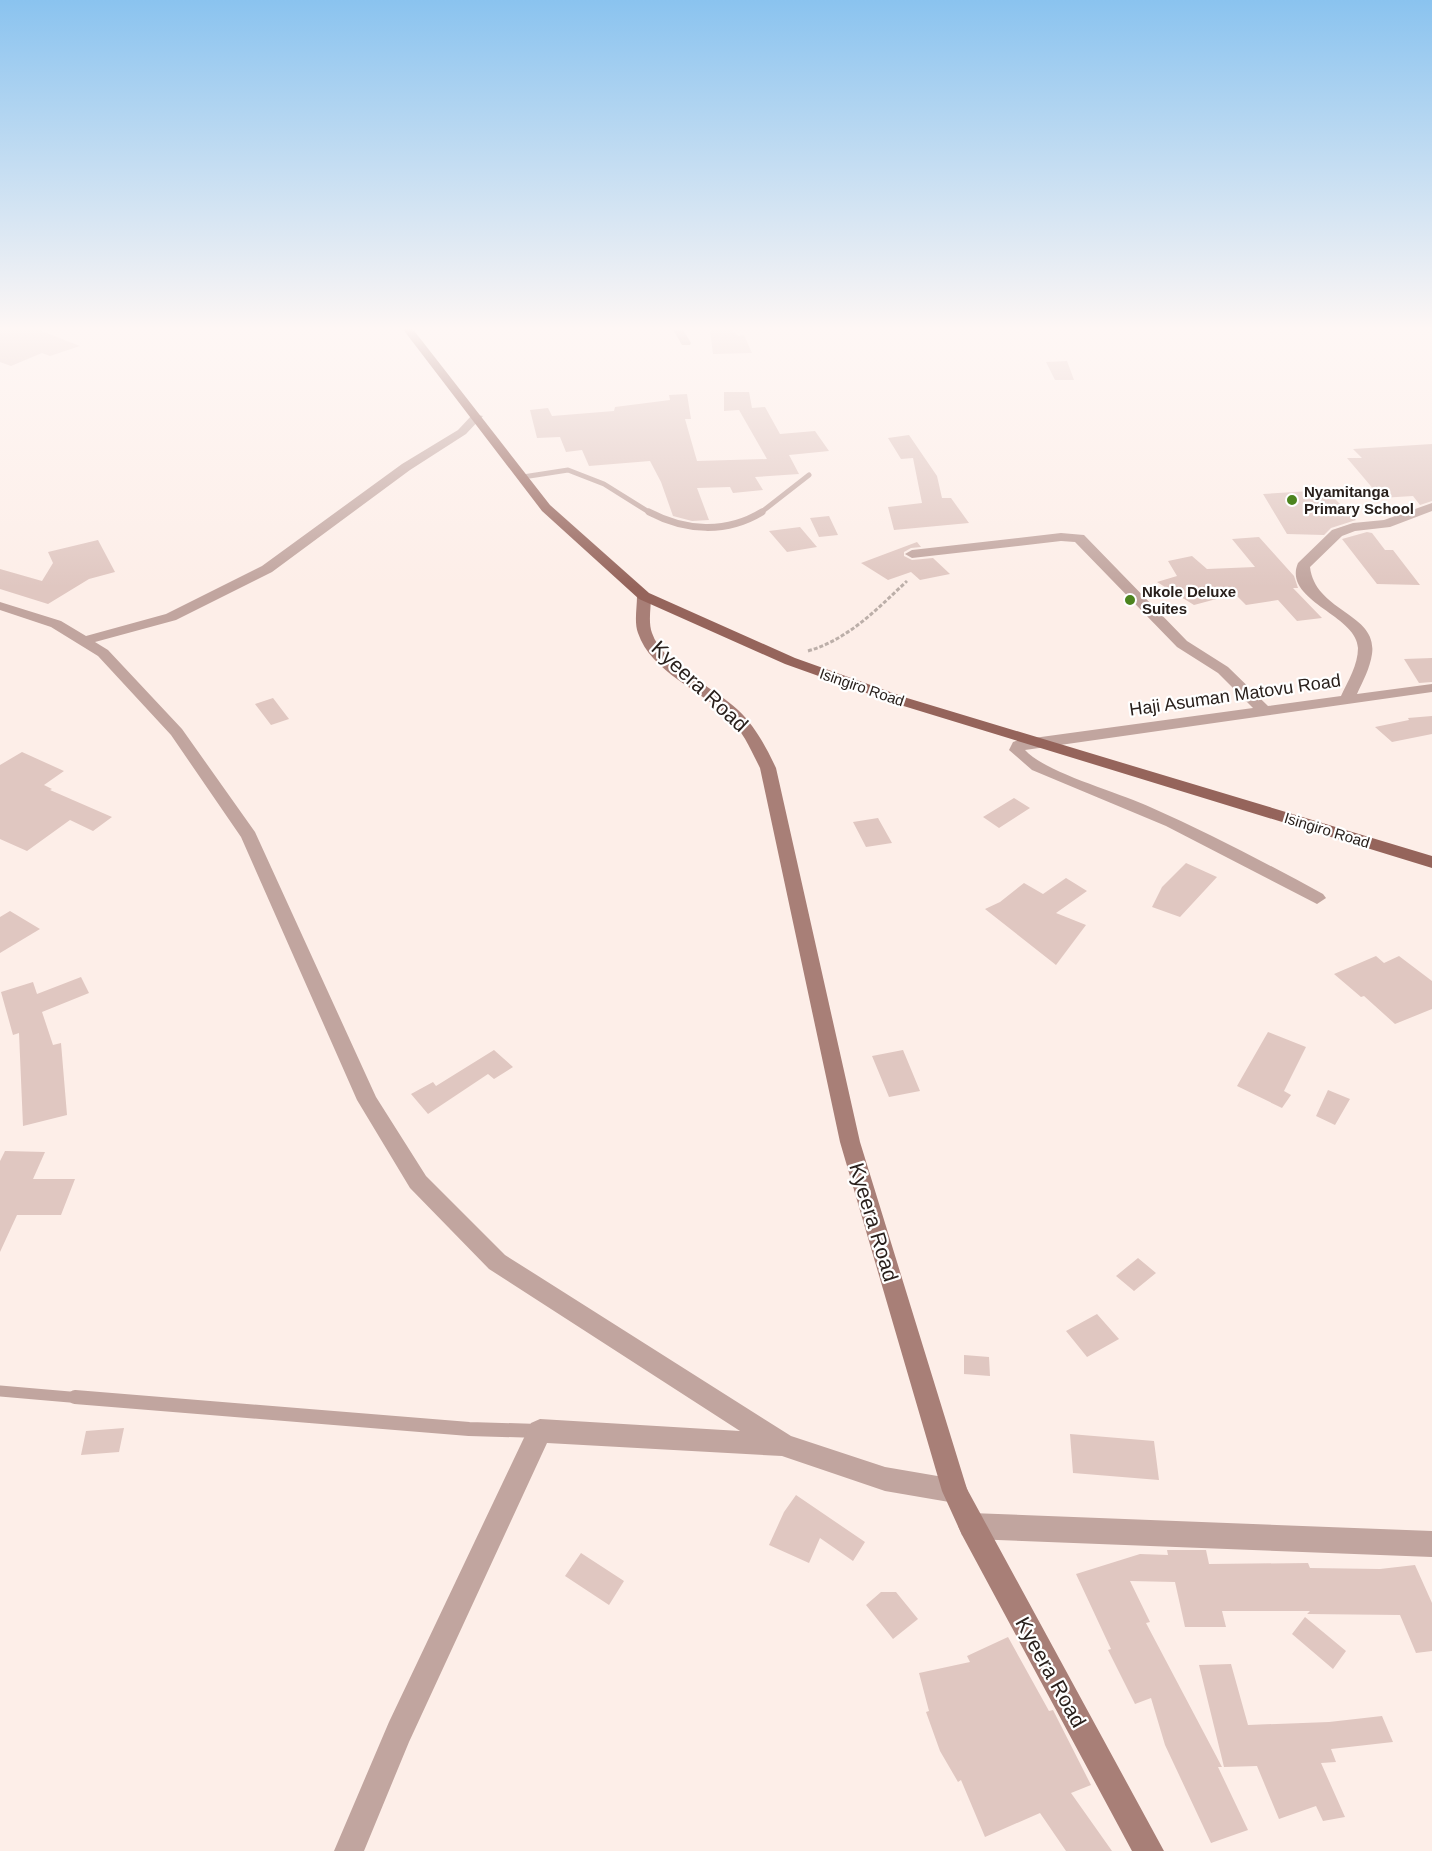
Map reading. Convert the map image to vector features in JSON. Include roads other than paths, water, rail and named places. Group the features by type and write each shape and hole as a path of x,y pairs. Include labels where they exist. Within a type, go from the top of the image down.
{"main road":[{"name":"Isingiro Road","path":"477,416 546,508 571,534 644,596 781,657 902,701 1432,862"},
{"name":"Kyeera Road","path":"644,596 645,633 654,648 668,662 733,712 752,734 768,768 850,1142 955,1491 971,1526 1149,1851"}],"street":[{"path":"84,641 171,617 267,569 406,467 462,432 477,416"},
{"path":"1348,698 1363,662 1365,640 1357,630 1319,601 1303,574 1304,566 1336,533 1353,527 1386,524 1432,507"},
{"path":"912,554 1061,537 1079,538 1182,644 1223,670 1263,709"},
{"path":"0,606 56,624 103,653 177,732 249,836 367,1100 418,1182 497,1262 784,1445 885,1479 955,1491"},
{"name":"Haji Asuman Matovu Road","path":"1317,898 1222,846 1102,792 1047,771 1023,758 1017,750 1019,745 1263,709 1432,688"},
{"path":"349,1851 399,1732 540,1431 784,1445"},
{"path":"971,1526 1432,1544"}],"lane":[{"path":"523,477 566,470 594,479 655,517 677,527 697,529 724,528 754,517 809,475"},
{"path":"0,1391 422,1425 540,1431"}],"place":[{"name":"Nyamitanga Primary School","path":"1292,500"},
{"name":"Nkole Deluxe Suites","path":"1130,600"}]}
